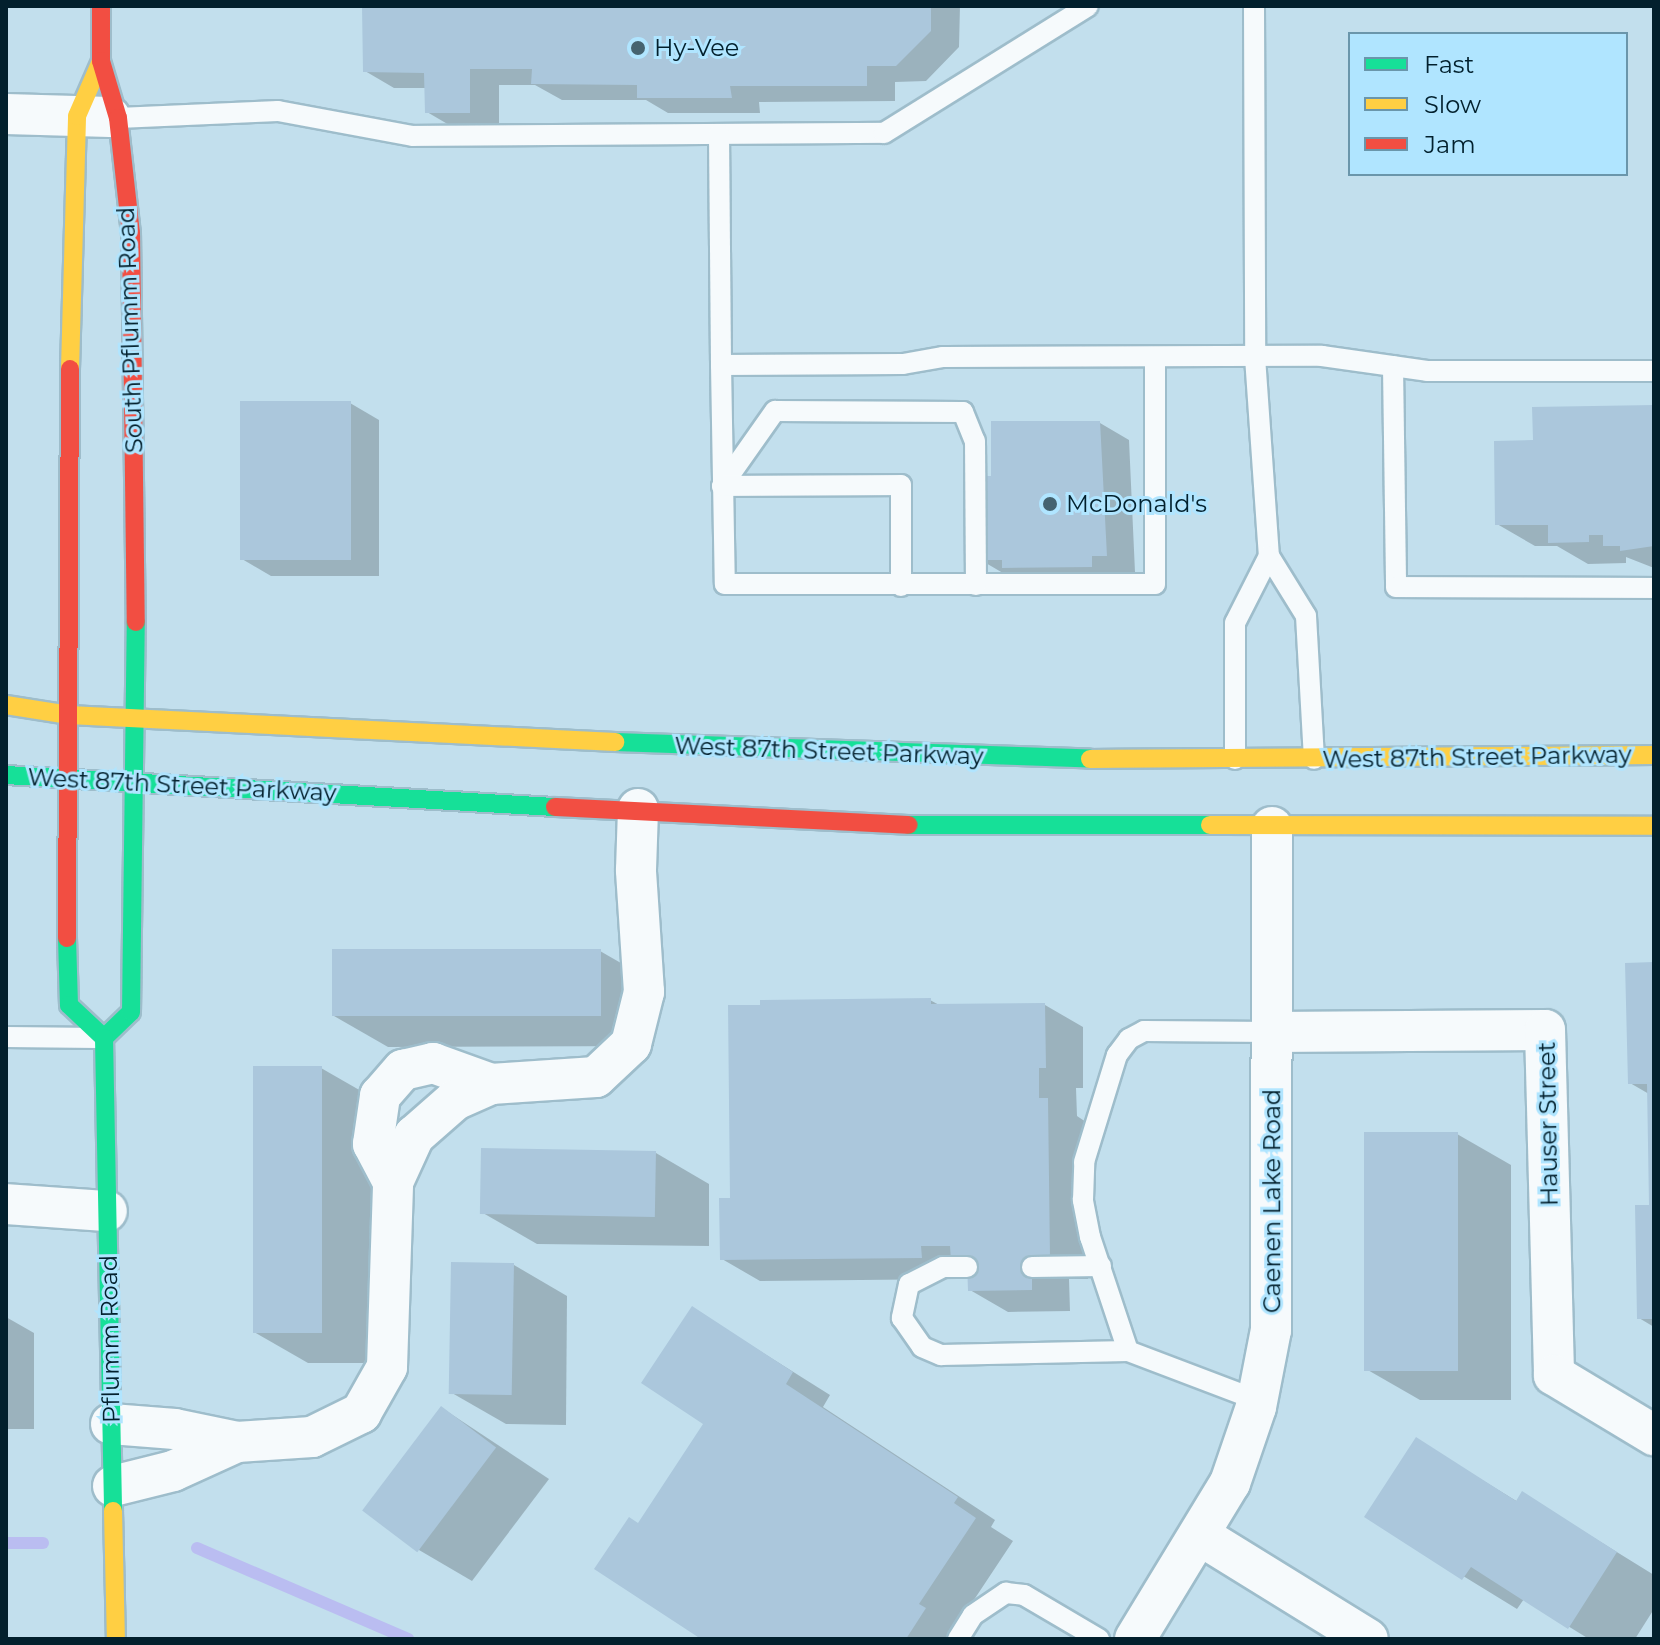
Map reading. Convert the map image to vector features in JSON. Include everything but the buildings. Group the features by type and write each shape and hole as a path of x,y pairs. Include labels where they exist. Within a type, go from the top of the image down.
{"main road":[{"path":"101,6 101,61 77,116 71,212 67,779 69,1005 104,1038"},
{"name":"South Pflumm Road","path":"101,61 118,118 131,233 137,718 131,1012 104,1038"},
{"name":"West 87th Street Parkway","path":"6,705 69,715 863,754 1235,759 1654,755"},
{"name":"West 87th Street Parkway","path":"6,775 638,809 864,825 1654,826"},
{"name":"Pflumm Road","path":"104,1038 116,1639"}],"street":[{"path":"6,114 118,118"},
{"path":"111,1424 175,1429 237,1442 312,1437 361,1413 387,1367 393,1182 414,1136 455,1100 491,1084 596,1077 631,1044 644,992 636,870 638,809"},
{"name":"Caenen Lake Road","path":"1135,1639 1201,1536 1230,1483 1257,1400 1271,1330 1275,1263 1272,827"},
{"name":"Hauser Street","path":"1273,1032 1545,1030 1554,1375 1654,1435"},
{"path":"393,1182 373,1144 380,1096 403,1070 433,1063 491,1084"},
{"path":"6,1204 107,1211"},
{"path":"113,1486 173,1471 237,1442"},
{"path":"1201,1536 1368,1639"}],"lane":[{"path":"118,118 278,111 413,136 884,133 1088,6"},
{"path":"1254,6 1255,357 1269,556 1306,616 1314,759"},
{"path":"719,134 725,584 1155,584 1155,357"},
{"path":"721,365 1322,356 1393,366 1654,371"},
{"path":"1393,366 1396,587 1654,588"},
{"path":"722,486 775,411 963,412 975,441 976,585"},
{"path":"722,486 901,485 901,586"},
{"path":"1235,759 1235,623 1269,556"},
{"path":"1128,1351 1083,1200 1084,1162 1117,1055 1144,1031 1273,1032"},
{"path":"6,1037 104,1038"},
{"path":"1032,1267 1101,1266"},
{"path":"967,1267 943,1267 909,1284 902,1318 922,1347 941,1355 1128,1351 1257,1400"},
{"path":"958,1639 973,1615 1006,1593 1024,1595 1099,1639"}],"waterway":[{"path":"6,1543 43,1543"},
{"path":"197,1548 408,1639"}],"traffic: fast":[{"path":"104,1038 131,1012 136,622"},
{"path":"615,742 1090,759"},
{"path":"6,775 555,807"},
{"path":"909,825 1210,825"},
{"path":"67,938 69,1005 104,1038"},
{"path":"104,1038 113,1511"}],"traffic: slow":[{"path":"70,369 77,116 101,61"},
{"path":"6,705 69,715 615,742"},
{"path":"1090,759 1654,755"},
{"path":"1210,825 1654,826"},
{"path":"113,1511 116,1639"}],"traffic: jam":[{"path":"101,6 101,61 118,118 131,233 136,622"},
{"path":"67,938 70,369"},
{"path":"555,807 909,825"}],"place":[{"name":"Hy-Vee","path":"638,48"},
{"name":"McDonald's","path":"1050,504"}]}
